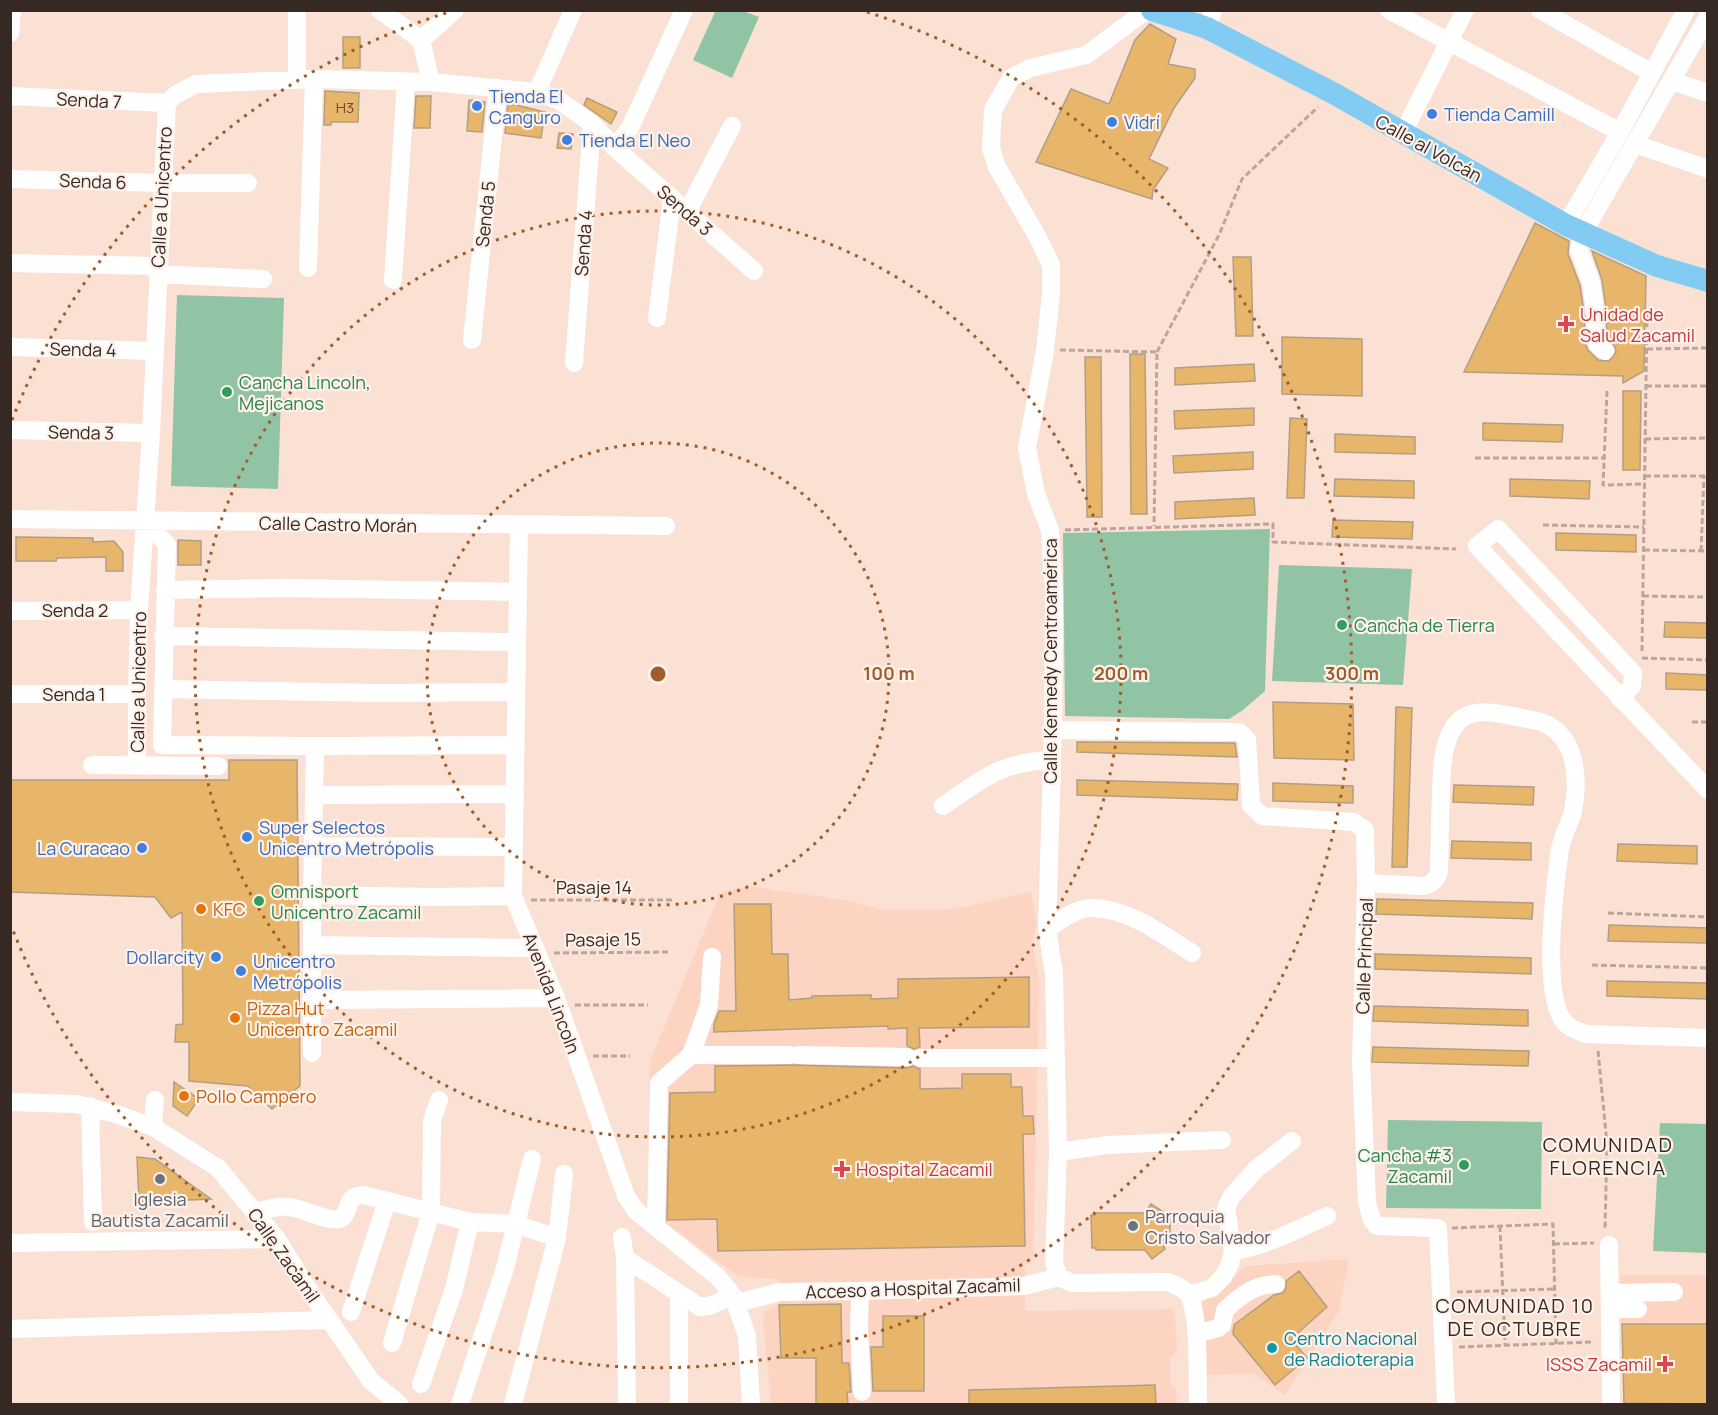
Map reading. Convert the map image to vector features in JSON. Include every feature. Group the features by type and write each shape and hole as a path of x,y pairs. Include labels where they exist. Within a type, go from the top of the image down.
{"main road":[{"name":"Calle al Volcán","path":"1152,10 1210,19 1402,133 1575,229 1657,266 1707,281"}],"street":[{"path":"10,33 12,10"},
{"path":"380,10 421,40 431,82"},
{"path":"421,40 455,10"},
{"path":"537,92 573,10"},
{"path":"615,148 630,128 684,10"},
{"name":"Calle Kennedy Centroamérica","path":"1059,1277 1054,1263 1058,1152 1054,974 1047,929 1053,730 1053,594 1050,530 1036,494 1027,448 1045,350 1051,294 1051,265 997,167 991,148 993,110 1011,78 1030,68 1086,56 1147,10"},
{"path":"1389,10 1449,44 1620,132"},
{"path":"1402,133 1465,10"},
{"path":"1540,10 1652,73"},
{"path":"1605,351 1594,337 1596,318 1591,282 1579,250 1575,229 1597,172 1686,10"},
{"path":"297,12 306,79 308,268"},
{"path":"1575,229 1613,182 1707,17"},
{"name":"Calle a Unicentro","path":"137,765 136,694 139,610 151,433 157,270 167,103 175,95 196,84 306,79 431,82 498,88 537,92 560,101 592,124 615,148"},
{"path":"393,280 406,81"},
{"path":"1671,81 1707,93"},
{"name":"Senda 5","path":"472,340 498,88"},
{"name":"Senda 7","path":"10,96 167,103"},
{"name":"Senda 4","path":"574,363 592,124"},
{"path":"687,212 732,126"},
{"path":"1635,144 1707,168"},
{"name":"Senda 3","path":"615,148 754,271"},
{"path":"1597,172 1613,182"},
{"name":"Senda 6","path":"10,179 248,183"},
{"path":"657,318 672,199"},
{"path":"10,263 157,270 263,279"},
{"name":"Senda 4","path":"10,347 155,351"},
{"name":"Senda 3","path":"10,430 151,433"},
{"name":"Calle Castro Morán","path":"10,519 666,526"},
{"path":"145,522 167,544 162,745 516,745"},
{"name":"Avenida Lincoln","path":"519,526 514,898 557,1002 626,1196 636,1211 718,1277 735,1299 747,1336 751,1404"},
{"path":"1620,699 1632,686 1633,673 1498,530 1477,546 1620,699 1707,790"},
{"path":"165,590 285,588 518,592"},
{"name":"Senda 2","path":"10,611 139,610"},
{"path":"163,636 517,642"},
{"path":"163,689 380,693 516,692"},
{"name":"Senda 1","path":"10,694 136,694"},
{"path":"1366,883 1422,886 1429,884 1437,877 1442,766 1451,733 1458,722 1479,712 1546,724 1558,732 1569,747 1575,775 1573,810 1560,850 1551,948 1553,992 1564,1023 1586,1034 1707,1038"},
{"name":"Calle Principal","path":"1053,730 1239,732 1248,739 1251,805 1262,816 1354,822 1365,830 1366,883 1360,1060 1366,1203 1371,1220 1377,1226 1438,1228 1446,1404"},
{"path":"312,1053 315,746"},
{"path":"943,806 990,774 1012,764 1052,760"},
{"path":"92,765 218,766"},
{"path":"314,795 515,794"},
{"path":"314,846 514,847"},
{"path":"312,895 514,898"},
{"path":"1047,929 1091,907 1118,912 1150,927 1192,953"},
{"path":"312,945 536,951"},
{"path":"656,1227 659,1083 691,1055 709,1005 712,957"},
{"path":"311,1000 557,1002"},
{"path":"691,1055 1056,1058"},
{"path":"153,1127 155,1100"},
{"path":"392,1343 431,1212 432,1120 439,1100"},
{"name":"Calle Zacamil","path":"10,1102 90,1106 153,1127 218,1168 277,1239 371,1381 399,1404"},
{"path":"90,1106 93,1222"},
{"path":"1058,1152 1107,1145 1222,1140"},
{"path":"1198,1404 1196,1319 1190,1295 1212,1288 1223,1277 1233,1251 1226,1208 1232,1196 1256,1170 1292,1141"},
{"path":"460,1404 505,1268 532,1160"},
{"path":"513,1404 557,1239 564,1174"},
{"path":"256,1212 291,1207 339,1219 343,1217 351,1198 357,1195 470,1222 515,1224 557,1239"},
{"path":"351,1312 387,1202"},
{"path":"1233,1251 1252,1249 1272,1242 1327,1216"},
{"path":"421,1384 454,1289 470,1222"},
{"path":"622,1237 625,1258 627,1404"},
{"path":"10,1243 277,1239"},
{"path":"1603,1240 1610,1301 1611,1404"},
{"path":"625,1258 679,1293 680,1404"},
{"name":"Acceso a Hospital Zacamil","path":"679,1293 703,1308 735,1299 779,1292 1024,1286 1059,1277 1072,1283 1168,1282 1180,1286 1190,1295"},
{"path":"1196,1334 1222,1325 1225,1310 1254,1287 1276,1284"},
{"path":"860,1291 859,1338 862,1392"},
{"path":"1610,1301 1674,1292"},
{"path":"1610,1301 1638,1309"},
{"path":"10,1329 329,1320"}],"path":[{"path":"1154,526 1157,352 1219,236 1242,179 1333,93"},
{"path":"1642,651 1647,314"},
{"path":"1647,349 1707,348"},
{"path":"1045,350 1157,352"},
{"path":"1646,386 1707,386"},
{"path":"1607,390 1603,485 1645,484"},
{"path":"1645,439 1707,438"},
{"path":"1475,458 1605,458"},
{"path":"1645,476 1706,476 1701,551"},
{"path":"1702,512 1707,512"},
{"path":"1050,530 1273,524 1274,542 1456,549"},
{"path":"1543,525 1644,527"},
{"path":"1644,550 1707,551"},
{"path":"1643,596 1707,597"},
{"path":"1642,658 1707,660"},
{"path":"1692,722 1707,722"},
{"name":"Pasaje 14","path":"514,898 674,900"},
{"path":"1608,914 1707,917"},
{"name":"Pasaje 15","path":"536,951 669,952"},
{"path":"1592,965 1707,968"},
{"path":"557,1002 648,1005"},
{"path":"1554,1244 1603,1240 1607,1144 1598,1051"},
{"path":"577,1057 630,1056"},
{"path":"1443,1228 1553,1224 1556,1344"},
{"path":"1500,1226 1505,1345"},
{"path":"1449,1292 1555,1289"},
{"path":"1454,1347 1595,1342"}],"shaded area":[{"name":"Hospital Zacamil","path":"747,886 851,901 882,910 954,909 1031,892 1037,924 1032,942 1039,976 1033,1258 1032,1263 1025,1265 1025,1311 1172,1309 1175,1315 1177,1352 1170,1357 1170,1384 1176,1388 1177,1404 771,1404 763,1320 766,1310 779,1303 780,1279 750,1278 735,1274 663,1221 648,1205 650,1061 720,893"},
{"path":"1349,1259 1339,1311 1285,1395 1253,1374 1199,1375 1197,1307 1247,1266"},
{"name":"ISSS Zacamil","path":"1620,1275 1707,1275 1707,1404 1624,1404"}],"green space":[{"path":"716,10 743,11 759,17 732,78 693,60"},
{"name":"Cancha Lincoln, Mejicanos","path":"177,295 284,298 278,489 171,486"},
{"path":"1270,529 1265,691 1229,719 1065,716 1063,533"},
{"name":"Cancha de Tierra","path":"1279,565 1412,569 1403,685 1272,681"},
{"name":"Cancha #3 Zacamil","path":"1388,1120 1542,1122 1541,1209 1386,1208"},
{"path":"1660,1123 1707,1124 1707,1253 1653,1251"}],"building":[{"name":"Vidrí","path":"1150,24 1176,39 1168,64 1195,69 1195,78 1174,108 1149,159 1168,168 1153,190 1152,199 1036,162 1071,89 1109,104 1135,40"},
{"path":"343,37 360,37 360,68 343,68"},
{"path":"325,91 359,93 358,122 331,122 331,125 324,125"},
{"path":"416,96 431,96 430,128 414,128"},
{"path":"587,98 617,112 611,124 584,105"},
{"path":"469,100 485,102 482,132 467,131"},
{"path":"508,103 545,112 541,138 505,133"},
{"path":"559,133 573,134 571,149 557,148"},
{"name":"Unidad de Salud Zacamil","path":"1535,223 1569,241 1568,254 1580,285 1585,318 1584,341 1588,350 1598,360 1609,361 1616,352 1606,335 1607,316 1602,280 1592,251 1646,276 1644,371 1623,383 1623,376 1464,372"},
{"path":"1233,257 1251,257 1253,336 1236,336"},
{"path":"1282,337 1362,339 1362,396 1282,394"},
{"path":"1130,354 1145,354 1147,514 1131,514"},
{"path":"1085,357 1101,357 1102,517 1087,517"},
{"path":"1254,364 1255,381 1175,385 1175,368"},
{"path":"1623,391 1641,391 1640,470 1623,470"},
{"path":"1254,408 1254,425 1175,429 1174,411"},
{"path":"1290,418 1307,419 1304,498 1287,498"},
{"path":"1483,423 1563,425 1562,442 1483,440"},
{"path":"1335,434 1415,437 1415,454 1335,452"},
{"path":"1253,452 1253,469 1174,473 1173,456"},
{"path":"1335,479 1414,481 1414,498 1334,496"},
{"path":"1510,479 1590,481 1589,499 1510,496"},
{"path":"1254,498 1255,515 1175,519 1175,502"},
{"path":"1333,520 1413,522 1412,539 1332,537"},
{"path":"1556,533 1636,535 1636,552 1556,550"},
{"path":"16,537 93,538 93,542 114,541 123,552 123,571 106,571 106,557 16,561"},
{"path":"178,540 201,541 201,565 178,565"},
{"path":"1665,622 1707,623 1707,638 1664,637"},
{"path":"1666,673 1707,675 1707,690 1666,689"},
{"path":"1273,702 1353,704 1354,760 1274,758"},
{"path":"1396,707 1412,708 1407,867 1392,867"},
{"path":"1077,742 1235,743 1237,757 1077,752"},
{"name":"Unicentro Metrópolis","path":"229,760 297,760 300,1086 272,1109 248,1086 189,1081 189,1042 175,1042 176,1025 183,1024 182,912 171,918 155,897 10,892 10,780 229,780"},
{"path":"1077,780 1238,784 1237,800 1077,795"},
{"path":"1273,783 1353,786 1353,803 1273,801"},
{"path":"1454,785 1534,787 1533,805 1453,802"},
{"path":"1452,841 1531,843 1531,860 1451,858"},
{"path":"1618,844 1697,846 1697,864 1617,861"},
{"path":"1377,899 1533,903 1532,919 1376,914"},
{"path":"734,904 771,904 772,954 788,954 789,1000 812,998 812,996 871,995 871,999 898,998 898,979 1029,977 1029,1027 919,1028 920,1047 914,1049 907,1046 907,1028 888,1029 888,1026 714,1032 714,1024 719,1011 736,1011"},
{"path":"1609,925 1707,928 1707,943 1608,941"},
{"path":"1375,954 1531,958 1531,974 1375,969"},
{"path":"1607,981 1707,983 1707,999 1607,996"},
{"path":"1374,1006 1528,1010 1528,1026 1373,1021"},
{"path":"1373,1047 1529,1051 1528,1066 1372,1062"},
{"path":"794,1065 907,1068 913,1066 920,1069 920,1089 962,1088 962,1074 1011,1074 1011,1087 1022,1087 1023,1116 1033,1116 1034,1134 1023,1134 1025,1246 718,1251 717,1219 667,1220 670,1093 715,1092 715,1066"},
{"name":"Pollo Campero","path":"174,1082 199,1099 187,1116 173,1106"},
{"name":"Iglesia Bautista Zacamil","path":"137,1157 155,1159 211,1199 139,1202"},
{"name":"Parroquia Cristo Salvador","path":"1151,1204 1170,1219 1170,1242 1152,1259 1145,1250 1096,1250 1092,1248 1091,1215 1096,1213 1145,1213"},
{"path":"1299,1271 1327,1307 1291,1339 1307,1358 1275,1385 1233,1334 1234,1325 1274,1295 1283,1293 1286,1281"},
{"path":"841,1304 842,1363 849,1363 851,1392 847,1392 848,1404 816,1404 816,1358 781,1358 779,1305"},
{"path":"883,1316 924,1316 924,1391 873,1391 871,1347 883,1347"},
{"name":"ISSS Zacamil","path":"1622,1324 1707,1324 1707,1404 1624,1403"},
{"path":"1155,1385 1156,1404 969,1404 969,1390"}],"place":[{"name":"Tienda El Canguro","path":"477,106"},
{"name":"Tienda Camill","path":"1432,114"},
{"name":"Vidrí","path":"1112,122"},
{"name":"Tienda El Neo","path":"567,140"},
{"name":"Unidad de Salud Zacamil","path":"1566,324"},
{"name":"Cancha Lincoln, Mejicanos","path":"227,392"},
{"name":"Cancha de Tierra","path":"1342,625"},
{"name":"Super Selectos Unicentro Metrópolis","path":"247,837"},
{"name":"La Curacao","path":"142,848"},
{"name":"Omnisport Unicentro Zacamil","path":"259,901"},
{"name":"KFC","path":"201,909"},
{"name":"Dollarcity","path":"216,957"},
{"name":"Unicentro Metrópolis","path":"241,971"},
{"name":"Pizza Hut Unicentro Zacamil","path":"235,1018"},
{"name":"Pollo Campero","path":"184,1096"},
{"name":"Cancha #3 Zacamil","path":"1464,1165"},
{"name":"Hospital Zacamil","path":"842,1169"},
{"name":"Iglesia Bautista Zacamil","path":"160,1179"},
{"name":"Parroquia Cristo Salvador","path":"1133,1226"},
{"name":"Centro Nacional de Radioterapia","path":"1272,1348"},
{"name":"ISSS Zacamil","path":"1665,1364"}],"district":[{"name":"COMUNIDAD FLORENCIA","path":"1608,1156"},
{"name":"COMUNIDAD 10 DE OCTUBRE","path":"1515,1316"}]}
